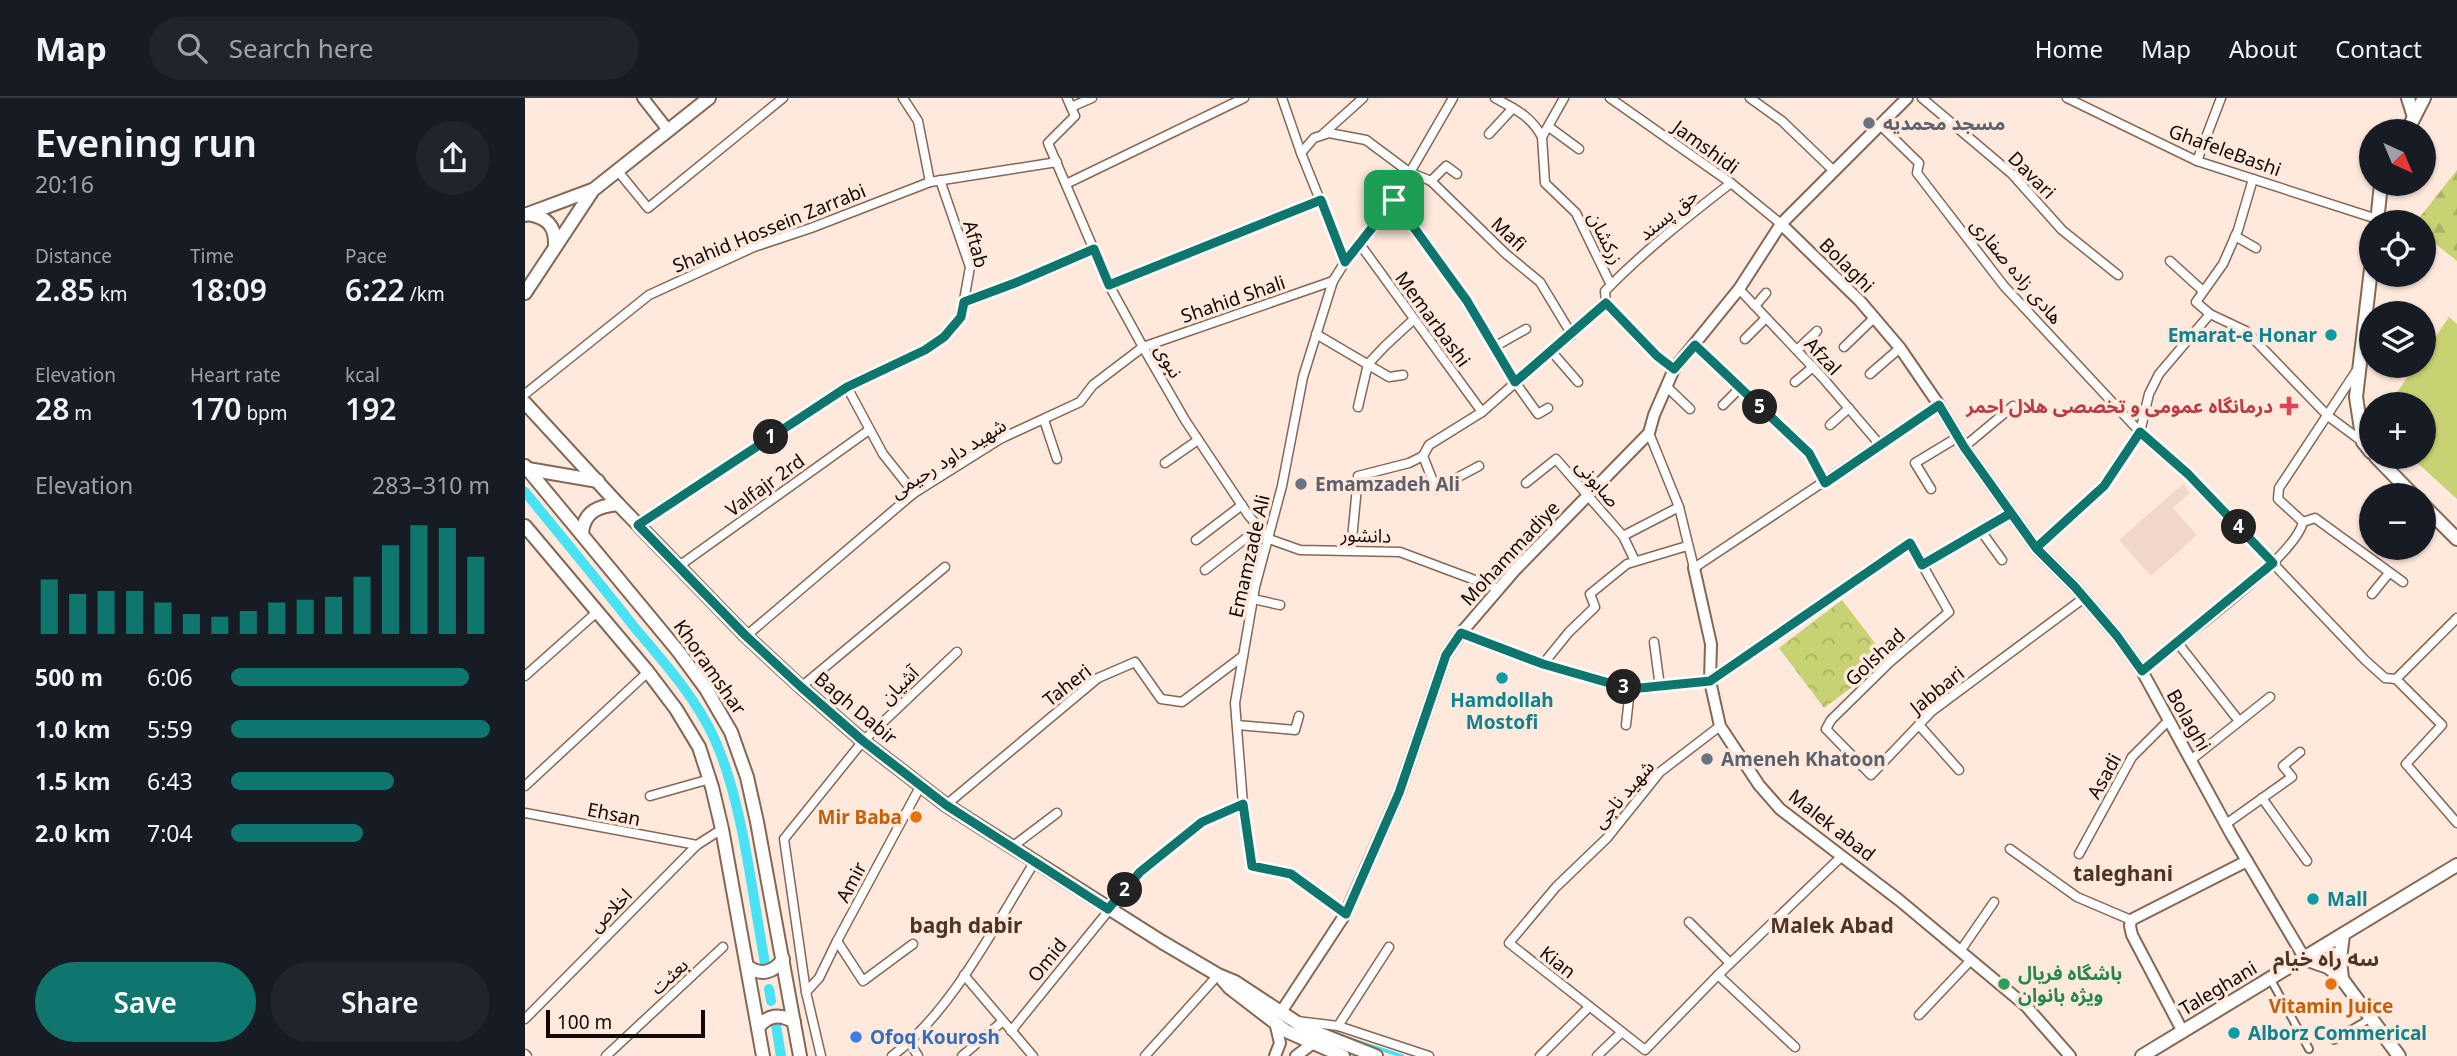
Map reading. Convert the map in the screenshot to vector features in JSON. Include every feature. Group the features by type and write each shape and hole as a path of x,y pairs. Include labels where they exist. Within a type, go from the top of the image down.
{"main road":[{"path":"525,293 593,190 709,98"},
{"path":"2408,98 2414,117"},
{"path":"2414,117 2424,98"},
{"path":"526,214 593,190"},
{"path":"526,214 537,216 552,226 555,246"},
{"path":"2359,374 2356,397 2359,411"},
{"name":"Bagh Dabir","path":"525,403 618,505 746,636 863,741 946,805 1034,863 1218,975 1230,988 1278,1017 1312,1044 1343,1056"},
{"path":"527,467 598,481"},
{"name":"Khoramshar","path":"527,467 678,651 706,689 731,732 747,777 757,822 800,1056"},
{"path":"2388,469 2401,483"},
{"path":"582,533 585,520 594,510 618,505"},
{"path":"2436,518 2457,539"},
{"path":"525,526 648,672 676,709 699,747 722,829 763,1056"},
{"name":"Taleghani","path":"2142,1056 2457,865"},
{"path":"2342,979 2340,959 2343,935"},
{"path":"747,966 756,971 767,972 776,968 783,959"},
{"path":"2305,959 2328,967 2342,979 2399,1056"},
{"path":"758,1028 777,1016 793,1022"},
{"name":"Bagh Dabir","path":"1278,1017 1294,1021 1319,1035 1376,1056"}],"street":[{"path":"643,98 668,130"},
{"path":"617,170 648,208 783,98"},
{"path":"904,98 918,121 930,182"},
{"path":"1057,162 1048,143 1075,116 1066,98"},
{"path":"1071,107 1093,98"},
{"path":"1066,184 1244,98"},
{"path":"1282,98 1345,262"},
{"path":"1301,153 1314,138 1321,136 1363,98"},
{"name":"Emamzade Ali","path":"1346,914 1291,874 1252,866 1243,804 1235,703 1253,599 1285,473 1303,377 1333,281 1394,200 1453,98"},
{"path":"1495,98 1526,115 1536,125 1542,137 1564,98"},
{"name":"Jamshidi","path":"1610,98 1731,183 1781,224"},
{"path":"1751,98 1782,121 1835,171"},
{"name":"Mohammadiye","path":"1278,1017 1346,914 1399,793 1446,655 1461,633 1499,589 1649,433 1674,369 1739,289 1781,224 1907,98"},
{"name":"Davari","path":"1922,98 2012,174 2062,230 2118,275"},
{"path":"2197,161 2221,98"},
{"name":"GhafeleBashi","path":"2071,99 2197,161 2359,214"},
{"path":"1489,134 1513,108"},
{"name":"هادی زاده صفاری","path":"1881,125 1919,163 1917,173 2004,286 2140,432"},
{"path":"1549,127 1579,149"},
{"name":"Mafi","path":"1321,136 1329,133 1366,141 1409,172 1431,181 1506,254 1540,282 1572,335"},
{"name":"زرکشان","path":"1542,137 1545,183 1576,212 1611,285"},
{"name":"Shahid Hossein Zarrabi","path":"525,394 649,295 754,247 930,182 1057,162"},
{"name":"نبوی","path":"1057,162 1109,285 1143,347 1198,440 1269,540"},
{"path":"1431,181 1446,166 1457,174"},
{"path":"2253,179 2223,264 2196,302 2210,314 2246,331 2328,416 2359,441"},
{"name":"Aftab","path":"847,387 925,350 944,337 961,317 970,267 940,180"},
{"name":"حق پسند","path":"1611,285 1664,235 1731,183"},
{"path":"1109,285 1321,200"},
{"path":"1394,200 1467,301 1515,382 1538,414 1548,408"},
{"name":"Bolaghi","path":"1781,224 1875,317 1900,348 1964,447 2036,548 2117,636 2142,671 2226,824 2305,959"},
{"path":"2235,236 2256,248"},
{"name":"Memarbashi","path":"1359,243 1482,412"},
{"path":"964,302 1094,249"},
{"path":"2170,261 2203,291"},
{"name":"Shahid Shali","path":"1143,347 1333,281"},
{"path":"1611,285 1605,291 1606,303 1657,356 1674,369"},
{"name":"Afzal","path":"1739,289 1813,367 1881,446"},
{"path":"1755,306 1766,293"},
{"path":"1351,550 1358,476 1409,463 1423,456 1429,444 1482,412 1606,303"},
{"path":"2036,548 2104,486 2140,432 2149,394 2159,374 2210,314"},
{"path":"1845,347 1875,317"},
{"path":"1745,339 1766,318"},
{"path":"1358,407 1368,365 1413,320"},
{"path":"1494,346 1526,329"},
{"path":"1797,350 1817,331"},
{"path":"1316,334 1389,377 1403,375"},
{"path":"1695,345 1809,453 1825,483"},
{"name":"شهید داود رحیمی","path":"746,636 914,494 1000,439 1080,402 1093,385 1143,347"},
{"path":"1870,374 1900,348"},
{"path":"1552,352 1577,382"},
{"path":"1795,382 1813,367"},
{"path":"2303,522 2278,499 2277,494 2359,368"},
{"path":"1666,386 1690,409"},
{"path":"638,525 847,387 883,454 914,494"},
{"path":"1723,405 1740,388"},
{"path":"1694,568 1939,405"},
{"path":"1964,447 2013,406"},
{"path":"1830,425 1849,408"},
{"path":"1044,420 1057,459"},
{"name":"Valfajr 2rd","path":"679,566 869,430"},
{"path":"2140,432 2188,474 2365,660 2385,678 2396,679 2442,725 2406,764 2457,824"},
{"name":"Malek abad","path":"1649,433 1679,507 1694,568 1711,644 1710,681 1720,726 1759,785 1780,809 1961,950 2026,1006 2070,1056"},
{"path":"1931,489 1915,463 1958,437"},
{"path":"1165,463 1198,440"},
{"path":"1423,456 1436,488 1479,466"},
{"name":"صابونی","path":"1526,483 1556,459 1623,536 1635,561"},
{"path":"1196,540 1242,505"},
{"path":"1623,536 1679,507"},
{"path":"1461,633 1543,664 1630,689 1710,681 1910,543 1922,565 2011,513"},
{"path":"2142,671 2273,563 2298,534 2303,522 2315,518 2403,582"},
{"path":"1205,570 1259,528"},
{"path":"1981,531 2002,560"},
{"name":"دانشور","path":"1269,540 1300,550 1400,552 1499,589"},
{"path":"1543,664 1569,632 1595,607 1590,594 1627,564 1687,546"},
{"name":"Golshad","path":"1826,729 1831,720 1891,662 1949,612 1922,565"},
{"path":"801,687 946,567"},
{"path":"2372,594 2389,573"},
{"name":"Jabbari","path":"1826,729 1871,775 1932,711 2084,598"},
{"path":"1253,599 1280,606"},
{"path":"525,676 597,612"},
{"path":"2396,679 2457,618"},
{"path":"1654,642 1660,687"},
{"path":"2177,642 2239,722"},
{"name":"آشیان","path":"806,992 784,839 863,741 957,652"},
{"name":"Taheri","path":"946,805 1098,678 1135,662 1161,699 1182,702 1243,656"},
{"path":"525,786 648,672"},
{"path":"1626,725 1630,689"},
{"path":"2192,759 2270,697"},
{"path":"1237,725 1295,730 1299,716"},
{"name":"Asadi","path":"2079,854 2131,757 2168,721"},
{"path":"1919,725 1959,769"},
{"name":"شهید ناجی","path":"1556,887 1607,838 1660,772 1720,726"},
{"path":"2226,824 2292,777 2283,766 2300,752"},
{"path":"650,796 710,779"},
{"name":"Amir","path":"806,992 819,978 921,785"},
{"path":"2262,798 2307,861"},
{"name":"Omid","path":"1011,1031 1140,872 1202,822 1243,804"},
{"name":"Ehsan","path":"525,813 697,845"},
{"path":"1012,847 1056,813"},
{"name":"اخلاص","path":"525,1019 697,845 722,829"},
{"path":"2010,849 2077,897 2131,920 2248,861"},
{"path":"1795,1047 1718,975 1842,856"},
{"path":"892,1056 929,1024 964,975 1034,863"},
{"name":"Kian","path":"1556,887 1509,943 1645,1050 1718,975"},
{"path":"1961,950 1994,902"},
{"path":"2131,920 2132,935 2183,1032"},
{"path":"1689,922 1730,963"},
{"path":"837,941 863,981 913,944"},
{"name":"بعثت","path":"606,1056 723,947"},
{"path":"1338,1026 1389,947"},
{"path":"1919,1015 1971,960"},
{"path":"964,975 1033,1056"},
{"path":"1145,1056 1218,975"},
{"path":"2271,980 2309,1049"},
{"path":"806,992 821,1056"},
{"path":"1540,1056 1590,1007"},
{"path":"1275,1056 1280,1043 1278,1017"},
{"path":"2334,1040 2371,1018"},
{"path":"962,1056 1003,1021"},
{"path":"1294,1021 1338,1026 1429,1056"},
{"path":"1597,1056 1622,1032"},
{"path":"910,1043 918,1056"},
{"path":"1296,1056 1312,1044"}],"shaded area":[{"path":"2183,484 2190,493 2173,508 2197,535 2151,576 2119,540"}],"green space":[{"path":"2457,170 2457,261 2436,244 2436,210 2425,210"},
{"path":"2449,317 2457,324 2457,499 2424,469 2436,469 2436,392 2397,392 2407,378 2436,378 2436,336"},
{"path":"1842,600 1888,660 1824,708 1779,648"}],"waterway":[{"path":"525,492 668,668 708,725 725,765 740,820 765,963"},
{"path":"769,989 771,1001"},
{"path":"776,1025 781,1056"},
{"path":"1340,1036 1402,1056"}],"place":[{"name":"مسجد محمدیه","path":"1869,123"},
{"name":"Emarat-e Honar","path":"2331,335"},
{"name":"درمانگاه عمومی و تخصصی هلال احمر","path":"2289,406"},
{"name":"Emamzadeh Ali","path":"1301,484"},
{"name":"Hamdollah Mostofi","path":"1502,678"},
{"name":"Ameneh Khatoon","path":"1707,759"},
{"name":"Mir Baba","path":"916,817"},
{"name":"Mall","path":"2313,899"},
{"name":"باشگاه فریال ویژه بانوان","path":"2004,984"},
{"name":"Vitamin Juice","path":"2331,984"},
{"name":"Alborz Commerical","path":"2234,1033"},
{"name":"Ofoq Kourosh","path":"856,1037"}],"district":[{"name":"taleghani","path":"2123,873"},
{"name":"bagh dabir","path":"966,925"},
{"name":"Malek Abad","path":"1832,925"},
{"name":"سه راه خیام","path":"2326,958"}],"route":[{"path":"1394,200 1345,262 1321,200 1109,285 1094,249 964,302 961,317 944,337 925,350 847,387 638,525 746,636 863,741 946,805 1108,909 1140,872 1202,822 1243,804 1252,866 1291,874 1346,914 1399,793 1446,655 1461,633 1543,664 1630,689 1710,681 1910,543 1922,565 2011,513 2036,548 2104,486 2140,432 2188,474 2273,563 2142,671 2117,636 2075,587 2036,548 1964,447 1939,405 1825,483 1809,453 1695,345 1674,369 1657,356 1606,303 1515,382 1467,301 1394,200"}]}
